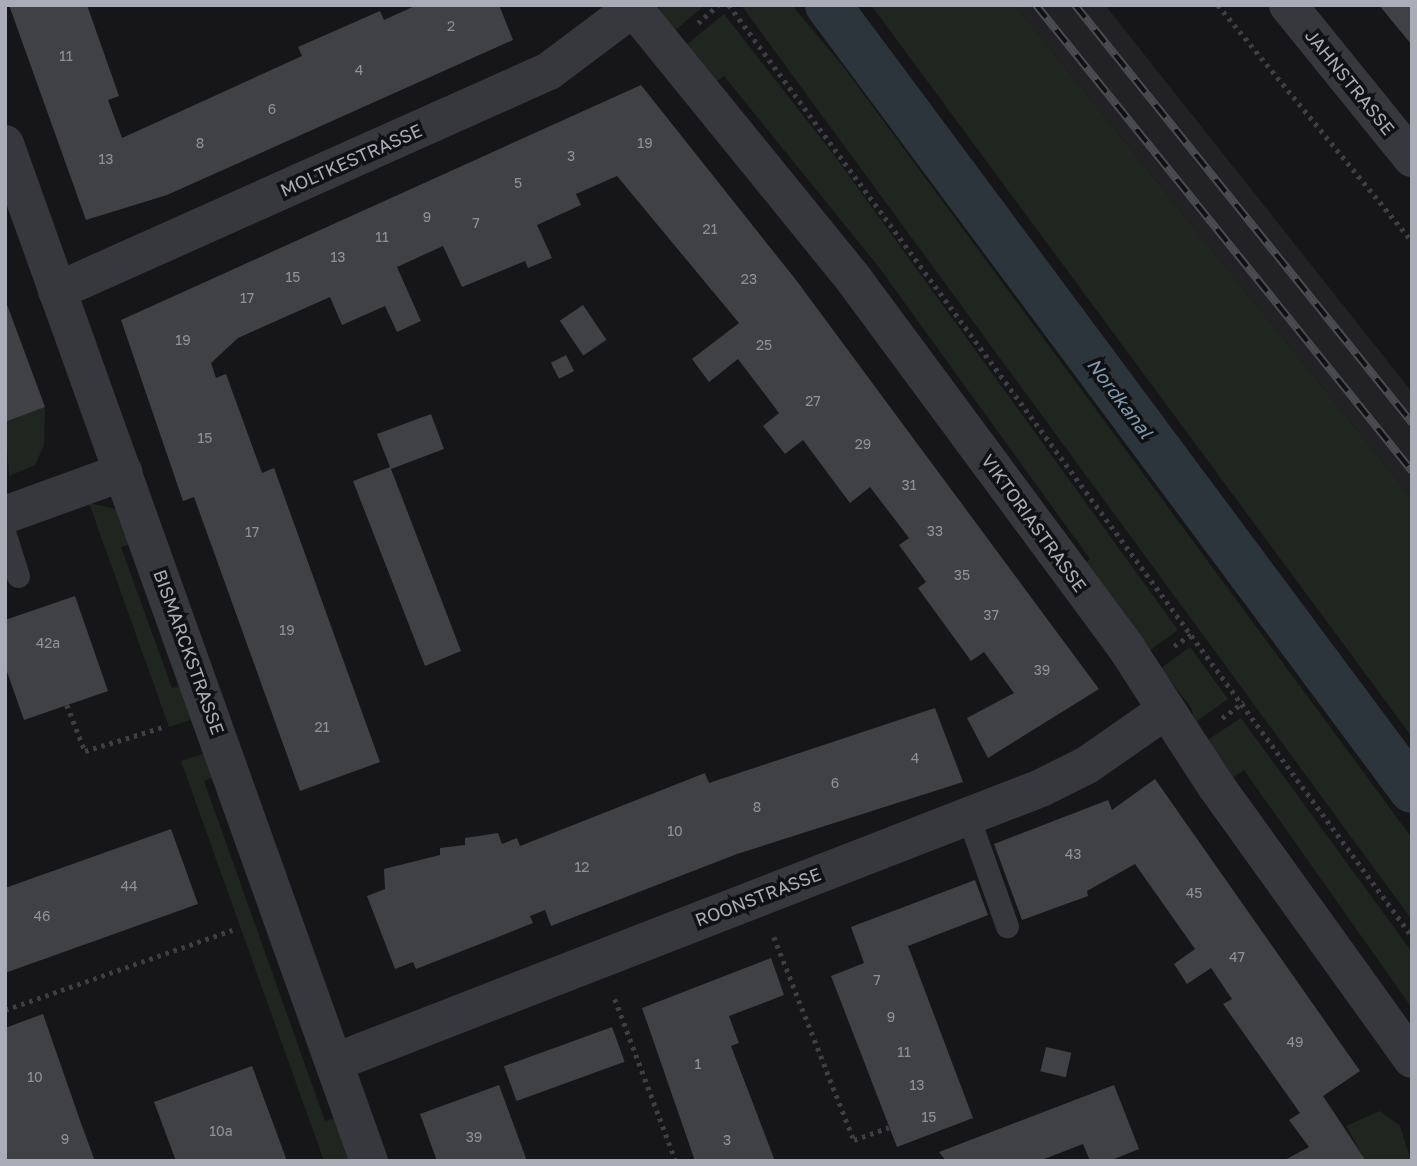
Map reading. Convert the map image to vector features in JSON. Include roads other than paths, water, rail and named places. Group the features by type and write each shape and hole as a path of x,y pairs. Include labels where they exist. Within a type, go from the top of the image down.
{"street":[{"name":"JAHNSTRASSE","path":"1288,5 1412,158"},
{"name":"MOLTKESTRASSE","path":"57,291 549,71 632,6"},
{"name":"VIKTORIASTRASSE","path":"632,6 855,281 1167,710 1412,1059"},
{"name":"BISMARCKSTRASSE","path":"5,144 338,1061 369,1161"},
{"path":"5,515 123,472"},
{"name":"ROONSTRASSE","path":"338,1061 968,816 1087,765 1167,710"}],"lane":[{"path":"5,535 18,576"},
{"path":"968,816 1007,926"}],"waterway":[{"name":"Nordkanal","path":"828,5 1412,790"}],"railway":[{"path":"1036,5 1412,471"},
{"path":"1075,5 1412,423"}]}
